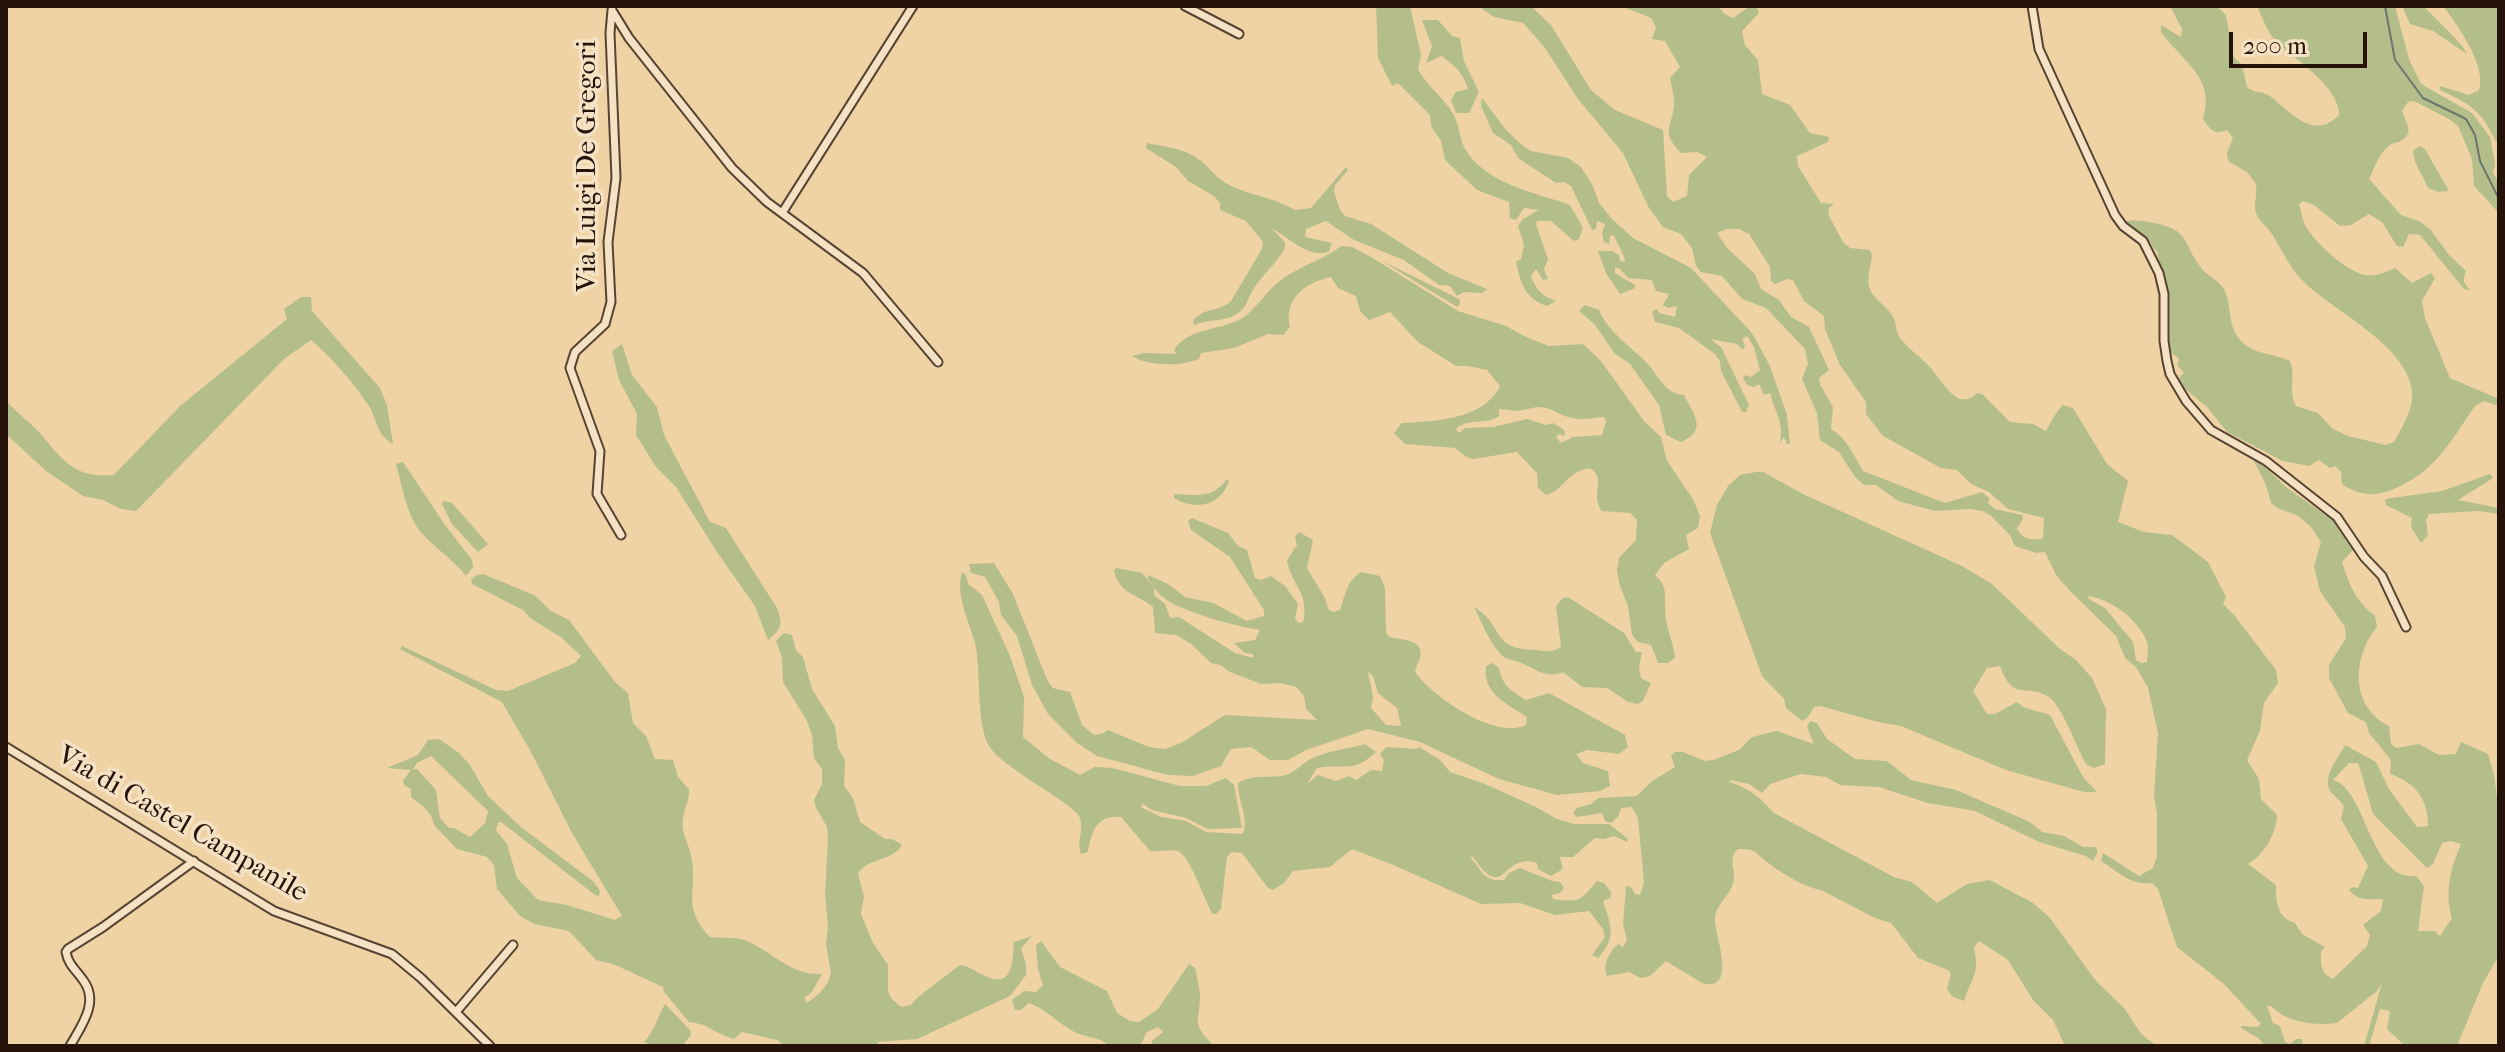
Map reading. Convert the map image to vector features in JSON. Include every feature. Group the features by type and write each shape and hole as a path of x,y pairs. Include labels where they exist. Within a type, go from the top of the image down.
{"street":[{"path":"782,213 913,6"},
{"path":"1185,6 1239,34"},
{"path":"2032,6 2039,49 2116,217 2143,241 2159,273 2165,306 2164,341 2170,374 2178,389 2211,430 2254,452 2337,517 2364,557 2382,576 2406,627"},
{"path":"611,8 629,38 703,134 747,184 866,276 938,362"},
{"name":"Via Luigi De Gregori","path":"611,8 616,178 608,242 611,302 605,324 575,352 570,368 600,451 597,494 621,535"},
{"name":"Via di Castel Campanile","path":"6,747 278,913 392,954 490,1046"},
{"path":"70,1046 88,1014 90,996 84,981 68,960 68,949 194,861"},
{"path":"456,1012 513,945"}],"green space":[{"path":"1376,6 1410,6 1421,55 1418,69 1452,112 1464,147 1473,160 1511,185 1570,205 1583,228 1579,239 1574,241 1551,221 1537,221 1536,224 1548,259 1544,269 1548,279 1543,280 1536,269 1531,276 1540,292 1556,301 1547,306 1533,299 1522,283 1516,262 1521,259 1524,245 1518,226 1523,219 1539,210 1524,208 1516,220 1510,218 1509,202 1477,190 1445,160 1441,141 1431,126 1430,115 1398,83 1392,86 1378,58"},
{"path":"1478,6 1531,6 1551,25 1591,90 1615,110 1663,130 1667,196 1673,202 1687,196 1689,175 1707,157 1697,152 1681,153 1670,137 1674,104 1670,78 1680,67 1665,41 1652,39 1656,28 1651,18 1626,8 1608,6 1718,6 1733,18 1750,6 1756,6 1759,13 1742,31 1745,45 1758,60 1762,94 1790,105 1810,133 1829,137 1828,142 1797,156 1798,166 1821,203 1834,204 1828,214 1843,242 1850,248 1870,250 1869,286 1892,315 1900,338 1956,397 1970,399 1977,393 1982,394 2010,422 2033,424 2046,431 2063,405 2073,408 2107,464 2128,481 2118,522 2144,532 2172,535 2208,562 2226,597 2223,604 2276,670 2278,683 2264,703 2260,731 2247,760 2259,779 2261,799 2277,815 2276,822 2264,849 2248,864 2276,885 2277,902 2284,917 2295,923 2302,934 2325,947 2321,952 2322,968 2333,979 2367,946 2370,935 2363,925 2381,911 2383,899 2361,898 2349,890 2358,888 2368,866 2341,819 2344,806 2328,786 2332,768 2345,745 2376,762 2389,789 2417,827 2428,826 2426,808 2413,787 2390,774 2391,760 2369,733 2366,722 2348,713 2329,678 2329,665 2346,638 2345,627 2320,591 2314,566 2321,542 2311,527 2297,515 2271,503 2250,453 2286,487 2338,524 2354,549 2342,562 2348,578 2358,598 2375,616 2377,627 2363,652 2360,666 2361,694 2367,707 2376,718 2389,726 2391,744 2396,748 2419,744 2439,755 2456,754 2461,742 2488,754 2494,774 2499,813 2499,955 2483,983 2457,1046 2405,1046 2387,1029 2390,1011 2380,1009 2369,1046 2364,1046 2382,983 2377,991 2337,1023 2302,1022 2267,1006 2273,1023 2280,1026 2285,1042 2290,1044 2302,1039 2303,1046 2265,1046 2241,1028 2261,1024 2224,984 2177,947 2158,889 2152,883 2125,877 2101,861 2103,853 2139,876 2153,868 2157,856 2154,795 2158,733 2148,688 2136,667 2125,658 2116,636 2056,575 2045,552 2036,553 2015,546 2010,535 1990,515 1971,509 1935,511 1898,501 1876,485 1864,485 1855,477 1839,452 1820,440 1817,413 1802,379 1808,364 1805,349 1766,308 1742,299 1722,276 1701,272 1696,266 1692,248 1681,234 1663,227 1649,208 1623,153 1578,99 1545,48 1523,23 1494,17","holes":["1739,229 1749,234 1770,267 1771,281 1775,284 1793,280 1804,301 1824,316 1825,329 1840,365 1866,402 1866,414 1883,436 1941,468 1957,470 1971,484 1989,492 2008,509 2044,518 2043,538 2032,539 2022,535 2017,528 2022,515 1995,509 1982,492 1945,503 1863,471 1846,442 1831,429 1833,407 1819,378 1829,370 1809,327 1791,317 1779,300 1761,289 1755,274 1727,248 1717,233","2088,596 2106,601 2138,626 2147,642 2147,662 2136,660 2133,642 2105,608","2349,763 2358,763 2373,814 2427,868 2433,864 2442,843 2451,841 2461,844 2450,880 2452,918 2440,936 2435,931 2418,931 2424,886 2416,876 2400,874 2388,864 2354,800 2344,787 2333,780"]},
{"path":"2170,6 2217,6 2226,15 2233,56 2242,65 2247,87 2270,96 2302,121 2320,126 2339,115 2332,93 2275,40 2257,6 2395,6 2409,59 2421,84 2472,113 2490,137 2495,163 2493,173 2499,182 2499,213 2474,186 2472,159 2458,126 2414,101 2408,102 2402,111 2408,134 2383,151 2369,179 2401,215 2419,221 2430,229 2449,255 2466,271 2464,282 2471,291 2464,289 2420,235 2409,234 2403,247 2397,246 2382,222 2369,214 2351,225 2340,226 2314,205 2303,201 2299,204 2304,223 2315,238 2339,262 2357,272 2373,275 2395,268 2412,283 2431,273 2435,278 2422,301 2425,318 2450,378 2499,399 2499,406 2484,401 2475,406 2431,464 2409,482 2380,493 2361,493 2342,484 2341,472 2335,466 2330,468 2319,460 2309,466 2283,461 2227,432 2208,408 2184,388 2179,378 2184,373 2177,365 2179,359 2167,349 2168,303 2158,253 2149,241 2125,222 2134,220 2164,225 2180,234 2197,262 2223,288 2233,327 2240,340 2257,351 2290,361 2296,406 2318,413 2333,429 2386,445 2394,442 2407,418 2412,398 2407,375 2398,359 2368,331 2300,278 2257,216 2256,184 2247,172 2228,161 2227,153 2233,138 2227,130 2213,130 2203,119 2206,105 2201,81 2161,32 2161,25 2181,37 2182,29"},
{"path":"2402,6 2423,6 2467,54 2433,31 2410,24"},
{"path":"2443,6 2499,6 2499,140 2496,142 2474,110 2440,90 2440,86 2469,95 2479,90 2480,80 2470,46"},
{"path":"1422,20 1438,20 1452,36 1460,38 1464,61 1479,92 1469,113 1456,113 1451,100 1456,92 1468,89 1458,70 1442,56 1426,63 1432,46"},
{"path":"1482,98 1506,130 1523,146 1531,151 1568,158 1581,167 1599,203 1612,219 1633,238 1691,268 1752,333 1770,366 1787,415 1790,444 1784,437 1780,443 1780,423 1770,393 1764,395 1759,384 1754,387 1747,385 1743,378 1746,375 1751,377 1760,370 1754,347 1747,336 1742,339 1745,345 1743,350 1737,344 1710,339 1721,347 1749,405 1746,412 1742,412 1715,354 1679,328 1655,322 1652,311 1657,309 1659,313 1675,317 1677,306 1668,308 1663,305 1669,294 1656,291 1652,280 1628,278 1619,268 1615,268 1615,273 1635,285 1635,288 1620,294 1606,273 1598,251 1612,251 1619,255 1620,261 1625,262 1614,235 1610,236 1609,244 1604,242 1602,234 1605,224 1597,221 1596,229 1592,230 1571,186 1564,182 1556,183 1518,158 1511,145 1493,133 1481,106"},
{"path":"1147,143 1188,153 1229,185 1295,210 1311,208 1346,167 1348,170 1335,185 1334,192 1345,216 1371,224 1448,273 1487,289 1482,293 1464,292 1457,296 1450,286 1439,285 1404,260 1354,240 1326,221 1306,229 1305,237 1332,243 1329,252 1306,250 1271,228 1285,242 1285,248 1254,288 1243,309 1232,317 1194,325 1197,317 1231,301 1262,249 1263,242 1246,221 1220,210 1220,203 1214,196 1188,181 1176,167 1146,148"},
{"path":"2419,146 2425,149 2449,191 2438,192 2428,188 2414,156 2413,151"},
{"path":"1341,246 1352,247 1458,311 1506,326 1549,346 1583,344 1601,361 1644,421 1661,437 1667,461 1693,499 1700,516 1698,528 1686,535 1689,549 1664,563 1655,575 1663,585 1675,658 1668,663 1658,663 1651,645 1638,642 1632,635 1628,606 1617,570 1619,558 1636,540 1637,520 1630,513 1602,511 1598,504 1598,477 1595,473 1590,468 1575,473 1557,490 1546,495 1538,488 1537,473 1517,452 1473,459 1455,448 1405,444 1394,433 1402,423 1443,419 1471,412 1483,406 1500,386 1487,370 1456,366 1418,342 1390,312 1369,320 1360,311 1356,296 1338,288 1331,277 1313,283 1298,293 1290,308 1290,327 1283,335 1268,334 1234,348 1201,353 1199,359 1183,363 1155,363 1132,356 1144,353 1176,354 1174,350 1188,337 1241,319 1281,280","holes":["1537,407 1573,418 1604,417 1606,421 1602,435 1573,437 1561,443 1556,437 1559,434 1565,436 1564,430 1553,423 1546,425 1527,419 1493,427 1465,428 1459,433 1456,429 1466,423 1494,419 1499,416 1499,409 1518,411"]},
{"path":"1382,261 1451,295 1460,300 1460,304 1457,307"},
{"path":"301,297 311,297 312,311 380,388 387,405 393,444 383,436 371,409 354,386 311,340 284,359 136,511 83,496 46,471 6,434 6,401 73,467 91,474 114,475 180,406 287,319 284,309"},
{"path":"1585,305 1599,310 1614,332 1646,362 1667,388 1684,395 1696,422 1694,432 1689,437 1681,442 1666,435 1659,405 1630,364 1615,354 1595,325 1579,311"},
{"path":"622,344 632,375 657,407 664,435 710,522 726,528 777,608 780,626 768,640 755,606 676,487 656,467 636,435 637,414 619,380 612,351"},
{"path":"403,462 472,560 473,567 466,576 415,524 396,464"},
{"path":"1763,472 1805,495 1962,566 1992,584 2060,649 2076,660 2092,678 2106,709 2105,764 2094,768 2086,764 2064,718 2049,697 2016,689 2005,678 2000,666 1987,668 1973,691 1987,714 1995,714 2017,702 2023,707 2050,715 2083,777 2097,792 2084,792 2006,770 1901,726 1820,706 1814,707 1802,721 1786,708 1784,699 1762,676 1710,533 1717,505 1728,486 1740,475"},
{"path":"2490,474 2493,478 2458,500 2499,508 2499,514 2478,511 2429,514 2426,520 2428,535 2421,543 2411,527 2412,518 2386,505 2385,499 2442,491"},
{"path":"1227,479 1229,481 1220,496 1206,504 1190,504 1174,498 1174,494 1210,493"},
{"path":"443,501 452,503 488,544 478,552 452,524"},
{"path":"1192,518 1228,533 1238,546 1247,550 1255,578 1261,580 1271,576 1285,586 1298,604 1295,619 1299,623 1303,622 1304,604 1287,560 1297,545 1295,537 1299,532 1313,540 1307,568 1328,609 1333,612 1340,610 1347,589 1361,572 1380,576 1385,588 1386,632 1389,637 1419,647 1421,652 1415,672 1436,693 1466,714 1498,727 1513,728 1526,725 1527,717 1492,690 1486,666 1492,663 1499,668 1508,687 1526,700 1549,693 1625,735 1628,747 1619,754 1587,750 1576,754 1583,763 1608,771 1610,786 1600,791 1557,795 1499,779 1420,742 1368,729 1306,750 1288,760 1270,760 1251,747 1231,749 1221,766 1193,776 1168,775 1097,756 1077,743 1048,714 1032,685 1017,636 1001,615 999,602 985,577 971,573 969,564 994,563 1013,594 1048,682 1053,688 1070,692 1082,725 1094,735 1108,730 1149,747 1165,749 1181,743 1225,715 1317,720 1306,709 1304,696 1296,687 1281,683 1261,684 1211,663 1176,635 1155,633 1153,607 1129,593 1117,579 1116,568 1142,573 1154,587 1154,595 1165,604 1170,618 1179,617 1235,653 1253,658 1253,654 1245,653 1234,643 1255,640 1260,630 1225,622 1172,603 1148,579 1148,575 1168,584 1185,597 1213,603 1247,621 1264,616 1264,610 1230,557 1191,530 1188,521","holes":["1368,672 1373,676 1378,693 1397,708 1401,726 1386,725 1371,708 1373,697"]},
{"path":"962,572 968,584 982,595 1010,656 1024,697 1023,737 1050,759 1080,775 1095,767 1112,768 1180,786 1206,786 1226,778 1234,785 1242,828 1208,829 1186,818 1152,810 1143,804 1141,807 1161,817 1186,821 1206,832 1243,834 1245,822 1238,783 1244,780 1287,775 1321,755 1365,744 1376,752 1368,759 1354,765 1317,768 1307,784 1318,775 1336,781 1349,776 1356,780 1371,770 1382,771 1384,760 1380,754 1386,747 1419,747 1440,760 1450,772 1485,784 1557,819 1574,824 1609,824 1628,839 1627,842 1614,836 1595,838 1573,857 1560,857 1563,869 1551,876 1538,869 1537,863 1525,861 1498,877 1492,876 1470,857 1484,874 1492,879 1504,880 1509,873 1520,868 1560,882 1564,888 1552,895 1553,899 1575,900 1597,881 1604,883 1611,892 1610,898 1603,901 1611,931 1604,951 1598,958 1592,955 1605,937 1603,929 1589,911 1555,915 1520,903 1481,904 1352,849 1330,867 1293,871 1284,883 1273,890 1268,888 1242,853 1231,852 1227,857 1221,909 1216,914 1209,908 1192,868 1182,854 1174,850 1150,851 1121,817 1100,822 1093,832 1088,852 1081,854 1081,823 1075,812 1008,765 989,746 980,711 975,643 961,599"},
{"path":"483,574 534,595 551,611 569,620 615,682 628,693 633,723 646,736 655,759 673,760 678,777 689,789 682,824 693,868 693,907 701,926 710,937 743,939 792,968 822,974 811,993 804,998 807,1003 828,982 831,973 826,944 825,894 828,839 827,827 814,800 822,784 822,769 814,758 807,721 783,682 782,658 776,641 784,633 792,635 796,650 803,657 812,689 835,726 838,748 845,760 844,786 853,798 860,822 885,839 901,844 896,852 867,865 858,874 864,896 861,914 873,943 888,965 891,998 901,1007 911,1005 960,965 990,978 1004,978 1009,973 1014,942 1032,936 1021,949 1026,975 1010,996 917,1039 878,1042 877,1046 785,1046 777,1040 742,1032 734,1039 689,1022 663,987 613,964 596,960 569,931 534,924 520,916 497,889 494,865 487,857 457,849 435,826 424,807 411,797 411,789 403,781 411,770 387,768 418,755 428,740 439,739 470,765 488,796 521,827 594,882 600,891 599,896 595,895 501,822 498,823 496,830 507,844 517,878 538,900 567,905 615,920 622,916 572,833 502,702 400,649 402,646 496,690 508,691 575,663 581,656 523,610 472,584 471,580","holes":["431,756 488,811 485,823 470,837 449,828 440,818 436,790 417,769 413,769 417,763"]},
{"path":"1568,597 1624,633 1636,652 1642,652 1639,667 1641,678 1651,683 1643,701 1638,704 1628,702 1607,688 1582,687 1563,672 1546,674 1507,658 1492,642 1474,607 1484,614 1510,645 1520,649 1552,651 1561,647 1556,606"},
{"path":"1810,721 1817,723 1827,739 1855,759 1887,761 1911,780 1956,790 2030,822 2042,832 2064,836 2083,847 2095,847 2098,851 2093,861 2039,842 1975,811 1928,803 1879,787 1840,785 1826,777 1801,774 1770,784 1762,793 1749,784 1729,782 1754,794 1774,813 1894,877 1912,882 1937,903 1967,884 1990,880 2033,903 2050,918 2096,981 2125,1009 2141,1034 2157,1046 2065,1046 2053,1020 2033,1000 2008,960 1979,941 1974,947 1976,970 1964,1001 1953,997 1947,989 1951,974 1948,970 1918,958 1891,923 1793,879 1749,850 1738,849 1735,853 1732,861 1733,884 1715,917 1722,959 1720,979 1713,984 1702,983 1666,961 1650,976 1641,978 1629,972 1607,976 1605,967 1609,955 1618,944 1623,947 1627,940 1623,924 1626,886 1640,895 1644,883 1638,818 1632,807 1621,808 1618,817 1611,823 1605,821 1602,813 1577,817 1573,813 1598,798 1637,796 1651,782 1675,767 1671,756 1675,752 1705,761 1713,760 1739,750 1752,737 1777,731 1814,744 1807,727"},
{"path":"1041,941 1060,967 1107,991 1117,1013 1130,1021 1139,1022 1158,1009 1189,964 1195,968 1200,994 1199,1026 1214,1046 1151,1046 1152,1041 1163,1032 1158,1027 1147,1032 1140,1046 1109,1046 1073,1031 1029,1003 1021,1010 1015,1010 1012,1000 1024,991 1036,992 1043,985 1036,945"},
{"path":"665,1004 690,1030 691,1035 682,1046 653,1046 644,1042"}],"waterway":[{"path":"2385,6 2395,60 2423,98 2466,119 2475,135 2480,161 2499,199"}]}
